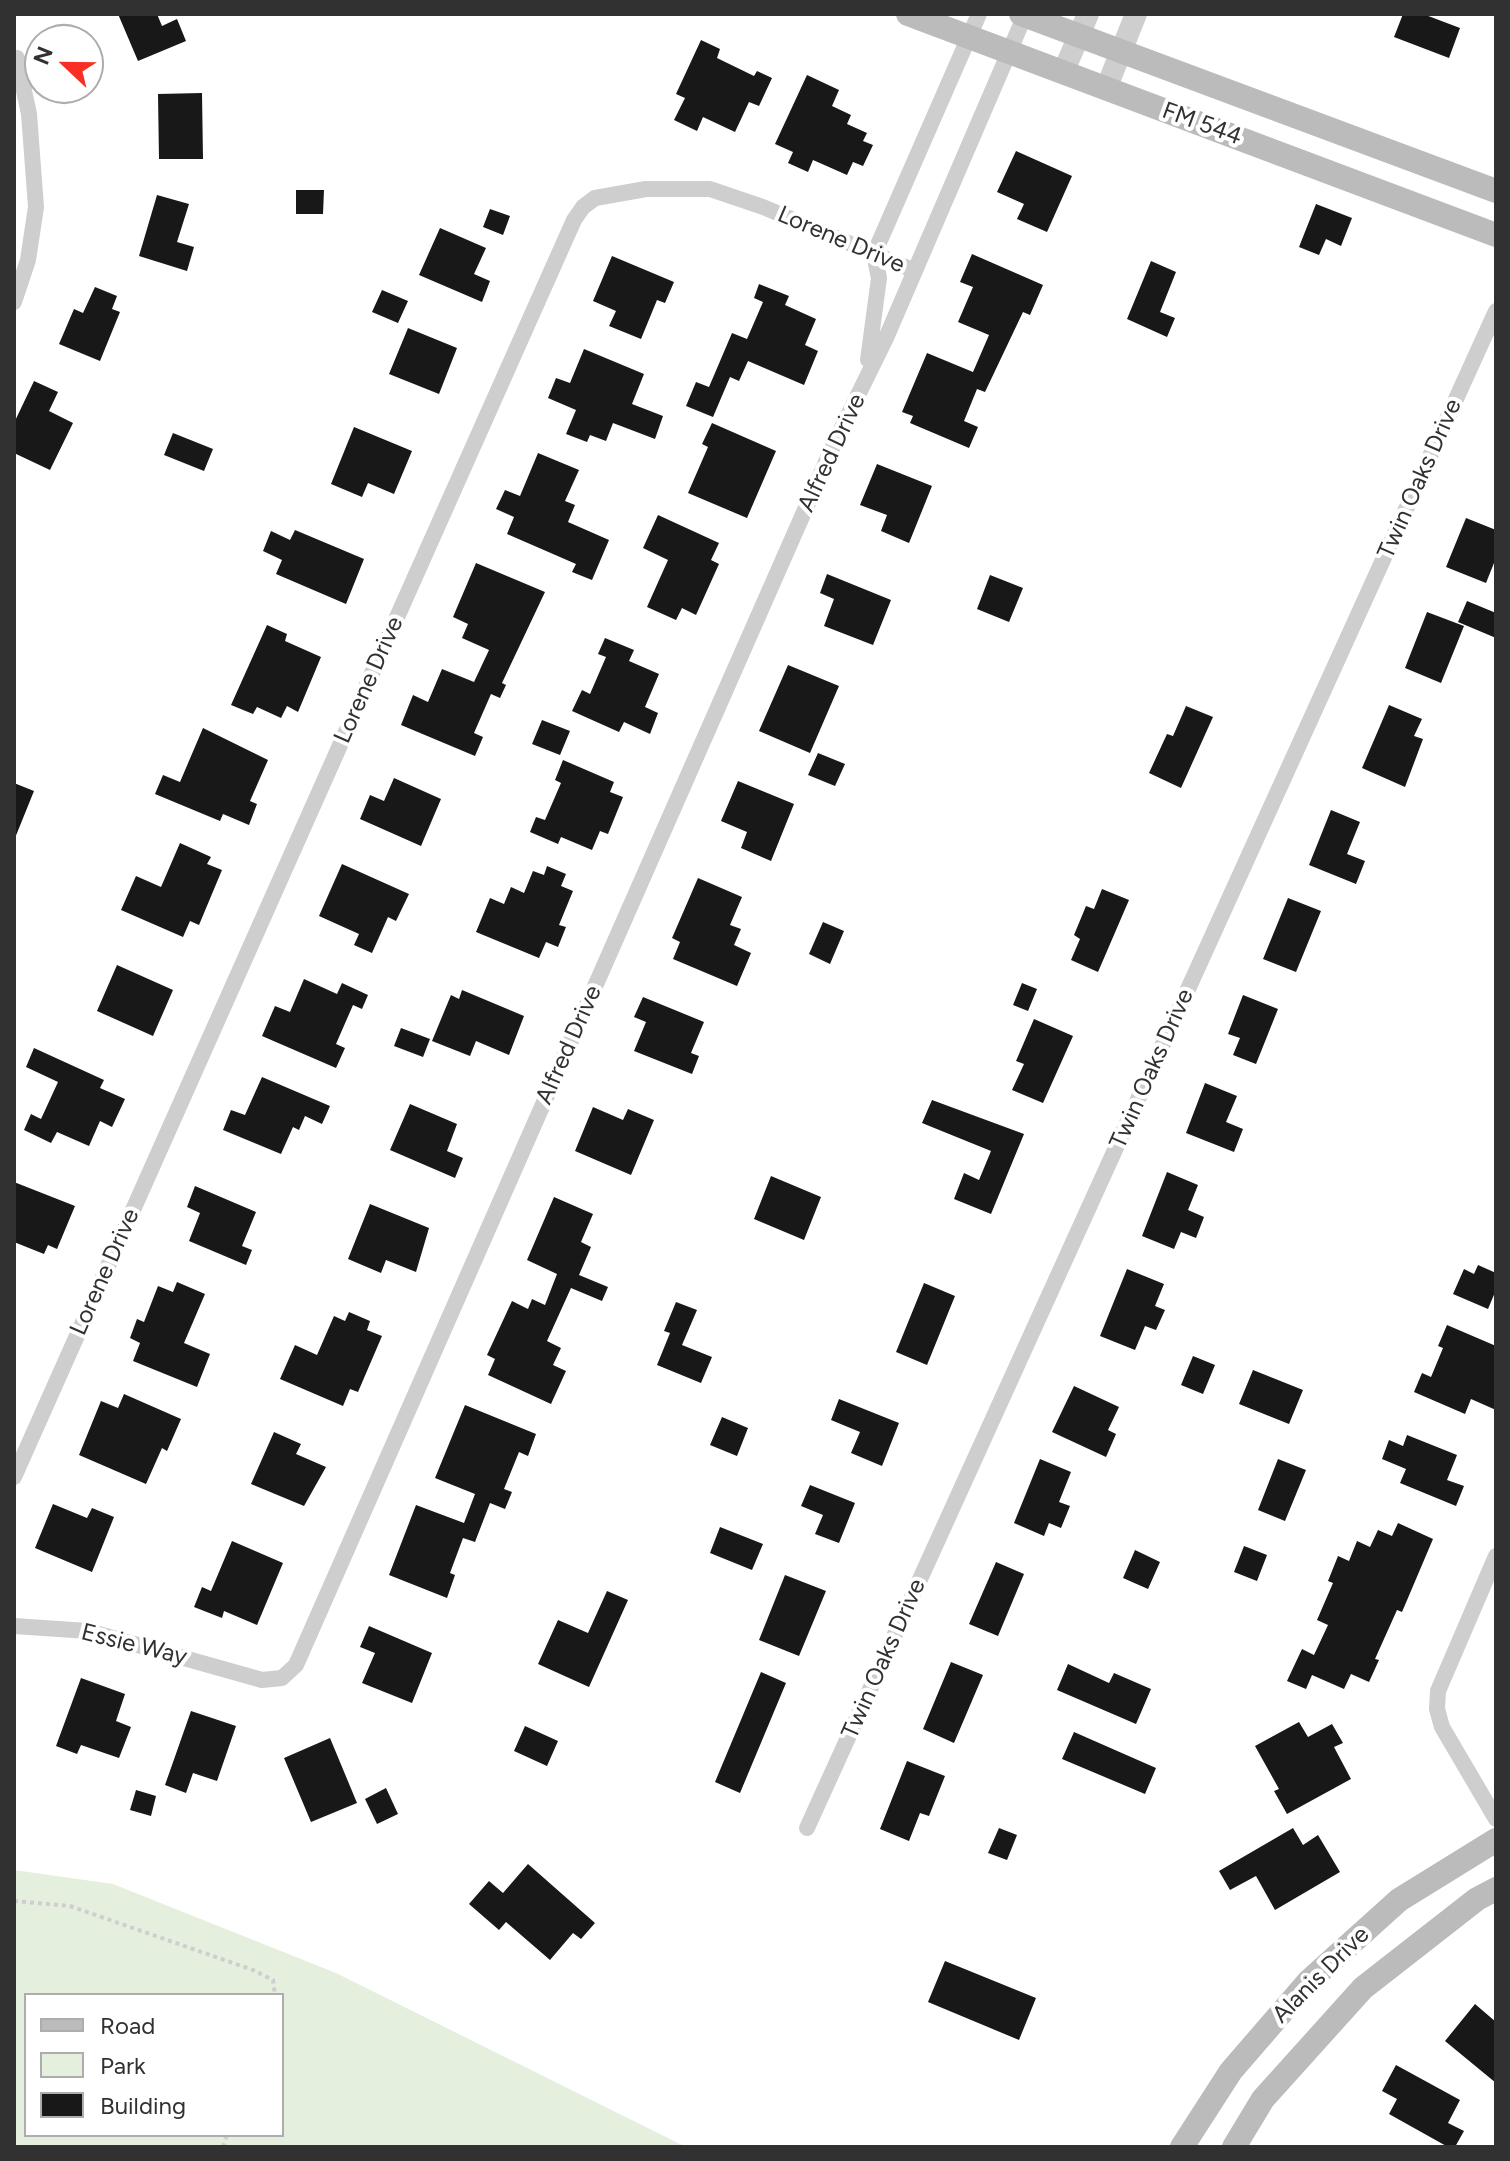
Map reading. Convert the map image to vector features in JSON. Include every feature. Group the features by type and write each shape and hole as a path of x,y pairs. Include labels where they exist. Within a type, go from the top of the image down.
{"main road":[{"name":"FM 544","path":"908,14 1496,235"},
{"name":"FM 544","path":"1023,15 1084,25 1121,52 1496,191"},
{"name":"Alanis Drive","path":"1182,2147 1231,2071 1308,1982 1399,1900 1496,1840"},
{"name":"Alanis Drive","path":"1234,2147 1263,2099 1363,1988 1477,1899 1496,1889"}],"street":[{"name":"Alfred Drive","path":"864,382 877,304 879,278 874,254 979,14"},
{"path":"1106,89 1136,14"},
{"name":"Alfred Drive","path":"253,1677 262,1680 282,1678 296,1665 915,271 1023,15"},
{"path":"1063,73 1084,25"},
{"path":"14,302 28,260 36,207 29,114 17,58"},
{"name":"Lorene Drive","path":"14,1477 574,220 595,198 646,189 696,187 750,202 915,271"},
{"name":"Twin Oaks Drive","path":"807,1828 1496,311"},
{"path":"1496,1556 1438,1691 1437,1709 1442,1727 1496,1819"},
{"name":"Essie Way","path":"14,1626 88,1631 253,1677"}],"path":[{"path":"14,1901 70,1906 253,1970 273,1980 275,1993"}],"green space":[{"path":"14,1870 113,1884 336,1973 686,2147 14,2147"}],"building":[{"path":"118,14 157,14 162,26 177,19 186,41 138,61"},
{"path":"1403,14 1423,14 1460,28 1449,58 1394,37"},
{"path":"701,40 720,49 717,58 754,76 757,71 772,78 759,106 749,102 735,132 703,117 697,131 674,120 685,98 676,94"},
{"path":"807,75 839,90 832,106 851,115 847,124 867,133 863,141 873,145 863,166 853,162 847,175 813,160 808,172 788,163 793,152 775,144"},
{"path":"202,93 203,159 159,159 158,94"},
{"path":"1016,151 1072,176 1047,232 1017,219 1024,204 997,192"},
{"path":"296,190 324,190 323,214 296,214"},
{"path":"157,195 189,204 177,242 194,247 187,271 139,256"},
{"path":"1316,204 1352,218 1341,246 1326,239 1319,255 1299,247"},
{"path":"490,209 510,216 503,235 483,227"},
{"path":"440,228 486,248 474,274 490,281 482,302 419,275"},
{"path":"972,254 1043,285 1030,315 1023,312 985,392 977,389 964,421 978,427 969,448 910,423 913,416 902,412 927,353 973,372 989,335 958,322 973,287 960,282"},
{"path":"612,256 674,282 665,303 657,300 641,339 609,326 616,311 593,301"},
{"path":"1151,261 1176,272 1160,312 1175,318 1167,337 1127,319"},
{"path":"759,284 789,296 785,305 816,319 805,345 818,351 804,385 748,361 739,381 730,377 713,417 686,406 696,382 709,387 732,333 747,339 763,302 754,298"},
{"path":"95,287 117,296 112,309 120,312 100,361 59,344 74,309 83,313"},
{"path":"382,290 408,301 398,323 372,312"},
{"path":"408,328 457,348 439,394 389,374"},
{"path":"584,349 644,374 632,404 663,416 655,439 613,423 606,441 590,435 587,442 566,434 576,410 548,398 556,378 570,383"},
{"path":"34,381 58,392 49,411 73,423 50,470 14,453 14,423"},
{"path":"712,423 776,451 747,518 688,493 708,447 702,444"},
{"path":"354,427 412,451 394,494 368,483 362,497 331,484"},
{"path":"173,433 213,449 204,471 164,455"},
{"path":"538,453 579,470 565,501 575,505 568,522 609,540 592,580 572,572 576,564 507,534 514,517 496,509 505,490 520,496"},
{"path":"877,464 932,486 909,543 881,531 887,515 860,505"},
{"path":"658,515 719,543 711,560 719,564 696,615 682,608 676,620 647,607 668,560 643,548"},
{"path":"1466,518 1496,530 1496,558 1486,583 1446,567"},
{"path":"295,530 364,559 346,604 276,574 282,560 263,551 271,531 290,540"},
{"path":"476,563 545,592 502,683 506,685 500,698 491,694 474,733 483,737 475,756 401,725 413,695 428,702 442,669 474,682 489,650 462,638 468,624 453,617"},
{"path":"827,574 891,600 873,645 824,626 834,599 820,593"},
{"path":"990,575 1023,588 1009,622 977,609"},
{"path":"1467,601 1496,613 1496,638 1458,622"},
{"path":"1427,612 1464,626 1441,683 1405,668"},
{"path":"267,625 287,634 285,641 321,657 298,712 287,706 281,718 257,707 253,714 231,705"},
{"path":"605,638 634,650 629,661 659,674 645,707 658,713 650,734 624,722 619,732 572,711 582,690 590,694 606,657 598,654"},
{"path":"788,665 839,686 810,753 759,731"},
{"path":"1389,705 1422,719 1414,736 1423,739 1405,787 1362,768"},
{"path":"1186,706 1213,717 1181,788 1149,773 1167,734 1173,736"},
{"path":"542,720 570,731 560,755 532,744"},
{"path":"203,728 268,760 250,801 257,804 249,825 223,814 220,821 155,794 163,775 180,782"},
{"path":"818,753 845,764 835,786 808,775"},
{"path":"563,760 614,782 610,792 623,797 608,834 600,831 592,850 561,837 558,844 530,832 536,817 545,820 561,783 555,780"},
{"path":"394,778 441,799 421,846 360,819 370,795 384,801"},
{"path":"738,781 794,804 771,861 741,848 747,832 721,821"},
{"path":"14,783 34,791 15,838 14,838"},
{"path":"1331,810 1360,822 1347,854 1365,861 1356,884 1309,865"},
{"path":"180,843 211,857 207,864 222,870 199,925 190,921 183,937 121,910 136,876 161,887"},
{"path":"342,864 409,894 396,921 388,917 372,953 354,945 359,934 319,916"},
{"path":"547,866 566,874 561,886 573,891 559,925 566,927 558,947 546,942 539,958 476,932 490,898 504,904 511,887 524,893 533,871 544,875"},
{"path":"698,878 742,897 730,925 741,929 734,945 751,953 737,986 673,959 680,942 672,938"},
{"path":"1102,889 1129,900 1098,972 1071,960 1080,939 1074,935 1086,906 1094,909"},
{"path":"1288,898 1321,911 1296,972 1263,959"},
{"path":"823,922 844,931 830,964 809,954"},
{"path":"117,965 173,990 153,1036 97,1011"},
{"path":"304,979 337,994 342,983 368,995 362,1009 353,1005 336,1044 345,1048 336,1068 262,1036 275,1006 290,1012"},
{"path":"1022,983 1037,989 1028,1011 1013,1005"},
{"path":"462,990 524,1016 509,1055 476,1041 470,1056 432,1041 451,995 459,999"},
{"path":"1243,995 1278,1009 1256,1064 1233,1055 1240,1038 1228,1034"},
{"path":"643,997 704,1022 691,1053 699,1056 692,1074 634,1051 646,1022 634,1017"},
{"path":"1034,1019 1073,1036 1043,1103 1012,1090 1024,1064 1016,1061"},
{"path":"401,1028 430,1039 423,1057 394,1046"},
{"path":"34,1048 104,1080 100,1088 125,1099 112,1127 100,1121 89,1146 57,1132 51,1143 24,1130 31,1114 41,1119 58,1082 26,1067"},
{"path":"262,1077 330,1106 322,1124 305,1116 299,1130 293,1127 281,1154 223,1130 231,1110 245,1115"},
{"path":"1205,1083 1237,1096 1226,1122 1243,1129 1234,1152 1186,1133"},
{"path":"932,1100 1024,1134 991,1214 954,1199 964,1173 979,1180 991,1151 922,1123"},
{"path":"410,1104 457,1124 447,1151 463,1158 455,1178 390,1150"},
{"path":"593,1107 623,1120 628,1109 654,1120 631,1175 575,1151"},
{"path":"1167,1172 1198,1185 1188,1210 1204,1217 1196,1238 1181,1232 1174,1249 1142,1236"},
{"path":"771,1176 821,1197 804,1240 754,1219"},
{"path":"14,1182 75,1206 57,1249 48,1245 44,1254 14,1242"},
{"path":"195,1186 256,1212 242,1246 252,1250 246,1265 189,1241 200,1213 187,1207"},
{"path":"554,1197 593,1214 581,1242 591,1247 579,1275 608,1287 602,1301 571,1288 547,1341 561,1348 553,1365 566,1371 551,1404 488,1375 495,1359 487,1355 512,1301 528,1309 532,1299 545,1305 557,1274 527,1260"},
{"path":"370,1204 429,1228 416,1272 386,1260 381,1273 348,1259"},
{"path":"1478,1265 1496,1273 1496,1290 1488,1309 1453,1294 1464,1269 1474,1274"},
{"path":"1127,1269 1164,1284 1155,1306 1165,1310 1156,1330 1145,1326 1135,1350 1100,1336"},
{"path":"177,1282 205,1294 184,1343 210,1354 197,1387 133,1361 140,1343 130,1338 137,1319 144,1322 158,1286 173,1292"},
{"path":"924,1283 955,1296 927,1365 896,1352"},
{"path":"676,1302 697,1310 682,1345 712,1357 701,1383 657,1365 670,1333 664,1331"},
{"path":"349,1312 370,1321 367,1330 382,1336 358,1392 350,1389 343,1406 280,1379 295,1345 317,1355 334,1316 345,1321"},
{"path":"1447,1325 1496,1346 1496,1410 1471,1399 1465,1414 1414,1392 1422,1373 1431,1377 1443,1348 1438,1346"},
{"path":"1193,1356 1215,1365 1203,1394 1181,1385"},
{"path":"1253,1370 1303,1390 1289,1424 1239,1404"},
{"path":"1074,1386 1119,1407 1108,1430 1116,1434 1106,1457 1052,1432"},
{"path":"124,1394 181,1419 167,1451 162,1448 146,1484 79,1455 101,1401 118,1408"},
{"path":"839,1399 899,1423 882,1466 851,1453 860,1432 831,1420"},
{"path":"465,1405 536,1434 528,1456 519,1452 504,1489 512,1492 505,1509 490,1503 475,1542 463,1538 450,1573 455,1575 447,1598 389,1575 416,1505 464,1523 475,1494 435,1478"},
{"path":"722,1417 748,1428 737,1456 710,1445"},
{"path":"274,1432 301,1444 296,1454 326,1467 304,1506 251,1484"},
{"path":"1407,1435 1457,1455 1447,1480 1464,1486 1456,1506 1400,1483 1406,1469 1382,1459 1389,1440 1403,1446"},
{"path":"1040,1459 1071,1472 1059,1502 1070,1506 1061,1528 1049,1523 1044,1536 1014,1523"},
{"path":"1278,1459 1306,1470 1285,1521 1258,1510"},
{"path":"810,1485 855,1503 839,1543 815,1534 823,1515 801,1506"},
{"path":"53,1504 87,1518 92,1508 114,1517 92,1572 35,1548"},
{"path":"1398,1523 1433,1539 1402,1612 1397,1610 1375,1659 1379,1660 1369,1682 1351,1674 1344,1689 1312,1675 1306,1689 1287,1681 1302,1649 1314,1655 1328,1625 1317,1620 1333,1583 1328,1581 1338,1556 1349,1561 1357,1541 1370,1547 1378,1530 1392,1536"},
{"path":"720,1527 763,1544 752,1570 710,1553"},
{"path":"232,1541 283,1563 257,1625 224,1611 222,1618 194,1607 202,1587 211,1591"},
{"path":"1244,1546 1267,1555 1257,1581 1234,1572"},
{"path":"1135,1550 1160,1562 1148,1589 1123,1578"},
{"path":"996,1562 1024,1574 998,1636 969,1624"},
{"path":"785,1575 826,1591 799,1656 759,1640"},
{"path":"607,1591 628,1600 589,1687 538,1664 558,1620 588,1633"},
{"path":"369,1626 432,1653 412,1703 362,1683 375,1653 360,1647"},
{"path":"951,1662 983,1675 954,1743 923,1729"},
{"path":"1068,1664 1109,1683 1114,1673 1151,1689 1136,1724 1057,1690"},
{"path":"761,1672 786,1683 740,1793 715,1782"},
{"path":"81,1678 125,1694 116,1721 131,1727 119,1758 81,1745 77,1754 56,1746"},
{"path":"191,1711 236,1726 217,1781 193,1773 186,1793 165,1785"},
{"path":"1299,1722 1308,1737 1332,1724 1343,1743 1334,1747 1351,1779 1287,1814 1274,1791 1279,1789 1255,1746"},
{"path":"525,1726 558,1741 547,1766 514,1751"},
{"path":"1074,1732 1156,1768 1145,1794 1062,1759"},
{"path":"330,1738 357,1803 311,1822 284,1758"},
{"path":"907,1761 945,1776 929,1816 920,1813 909,1841 880,1829"},
{"path":"386,1788 398,1814 377,1824 365,1799"},
{"path":"136,1790 156,1796 151,1816 130,1810"},
{"path":"999,1828 1017,1835 1007,1860 988,1853"},
{"path":"1293,1828 1303,1845 1318,1835 1340,1872 1275,1910 1256,1876 1230,1890 1219,1871"},
{"path":"528,1864 595,1923 581,1939 573,1933 550,1960 506,1922 499,1930 469,1904 489,1881 503,1893"},
{"path":"945,1961 1036,1998 1019,2040 928,2002"},
{"path":"1475,2004 1496,2022 1496,2083 1445,2041"},
{"path":"1396,2065 1460,2100 1448,2123 1464,2131 1455,2147 1448,2147 1389,2114 1397,2099 1382,2091"}]}
